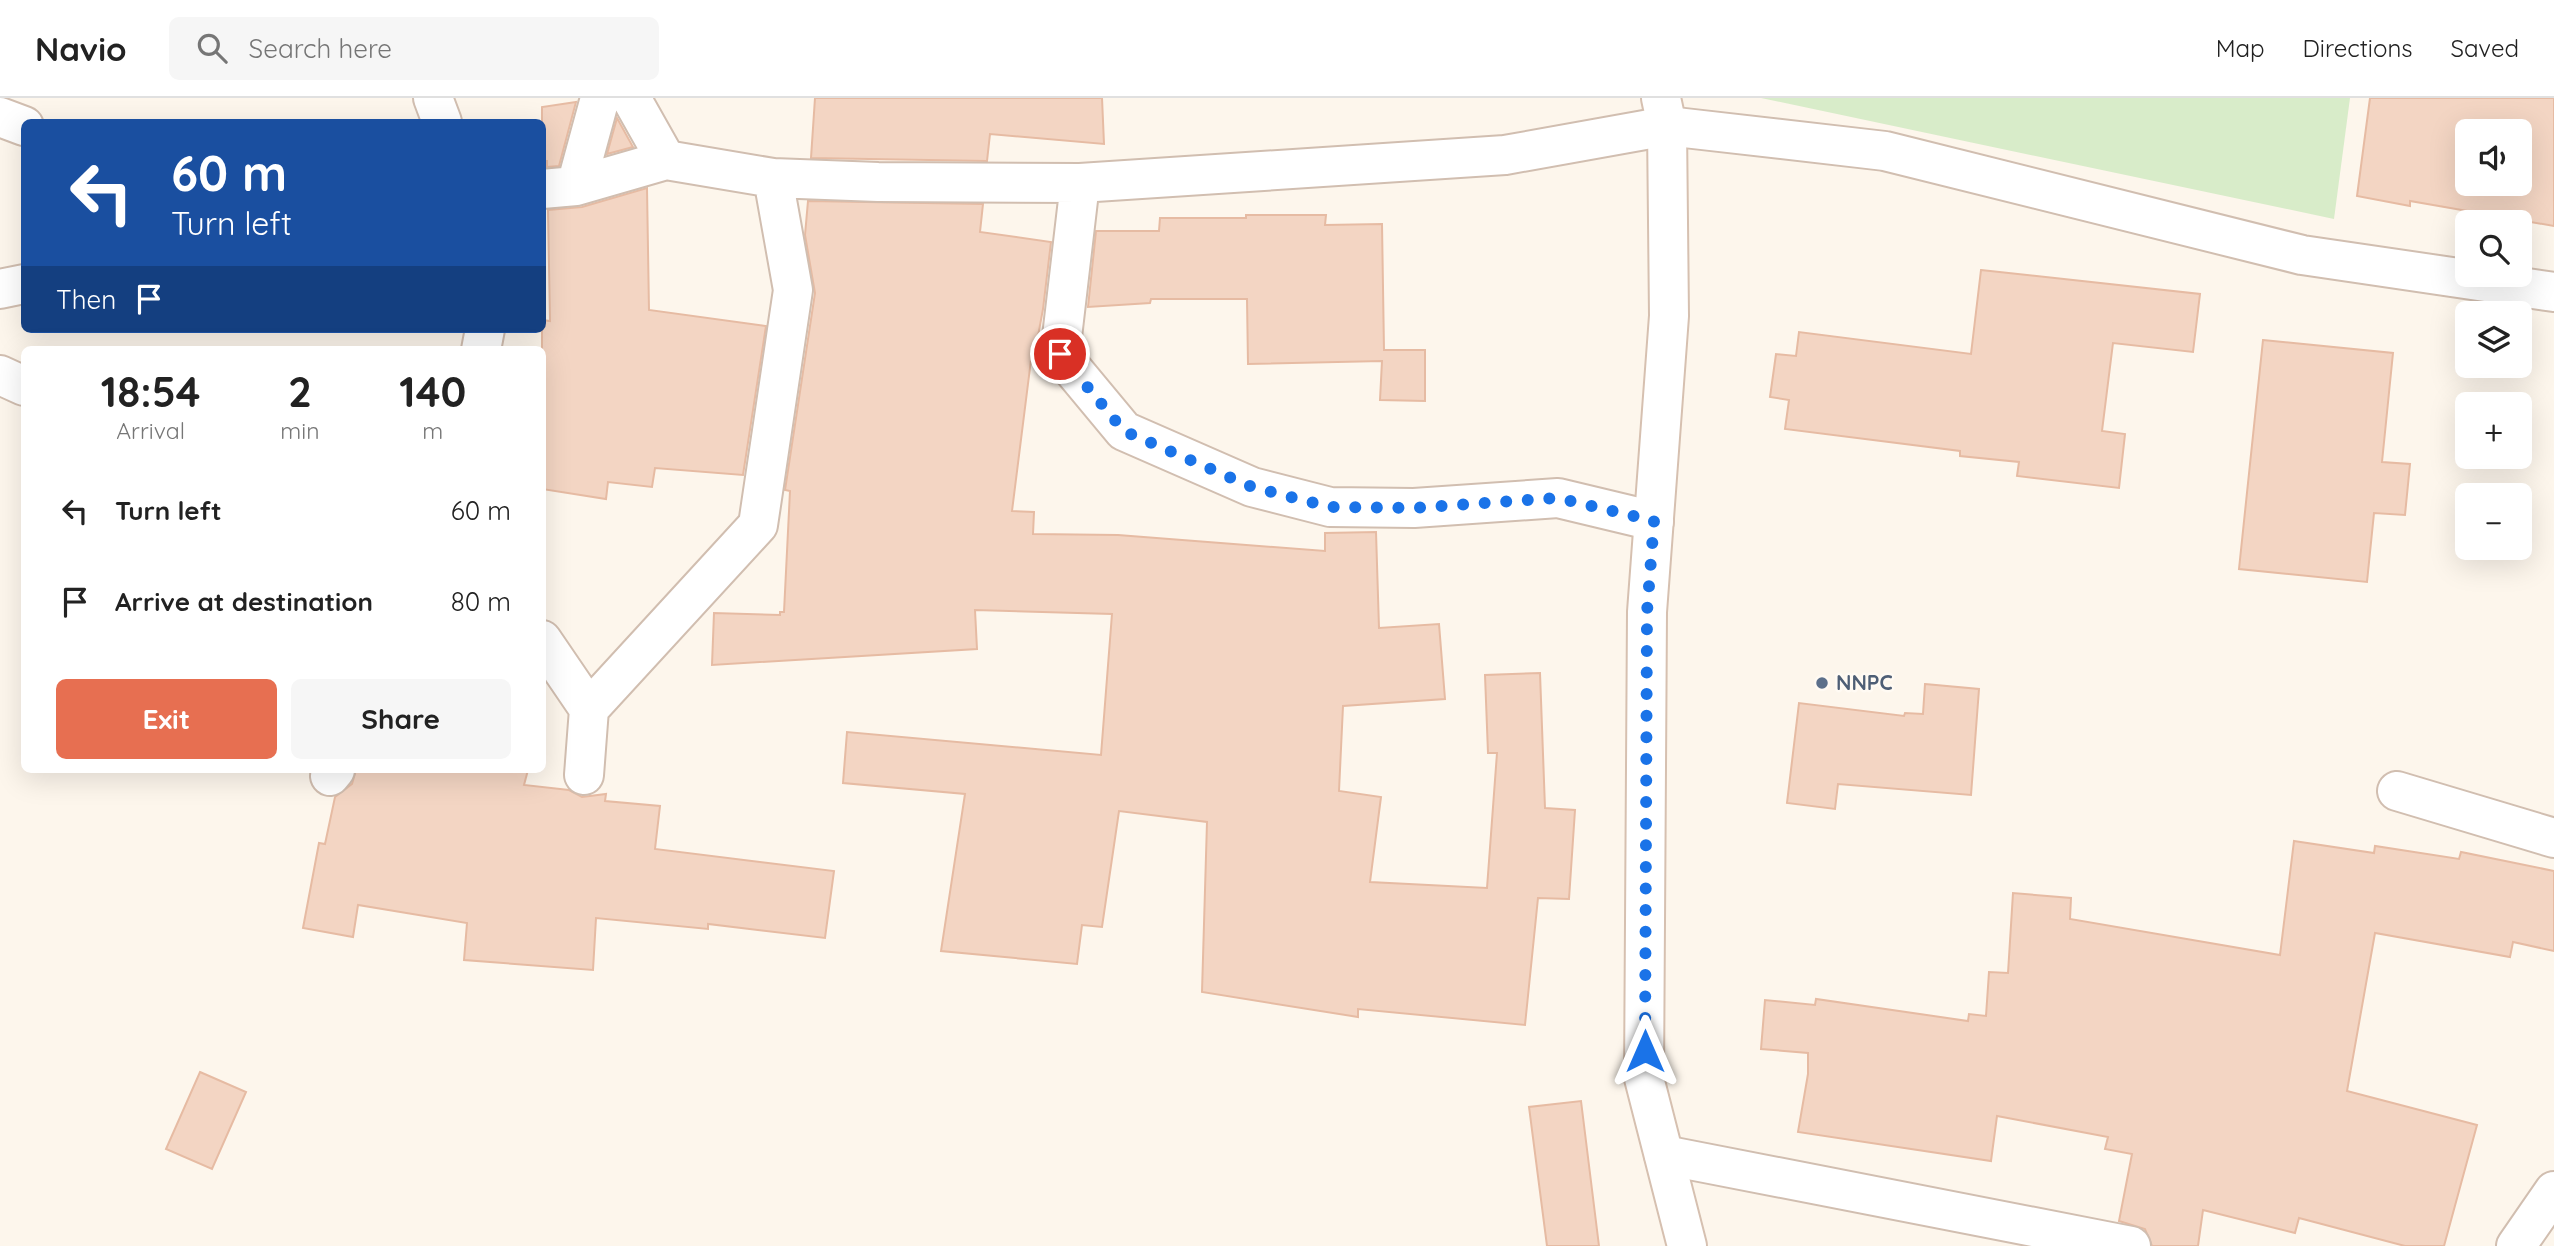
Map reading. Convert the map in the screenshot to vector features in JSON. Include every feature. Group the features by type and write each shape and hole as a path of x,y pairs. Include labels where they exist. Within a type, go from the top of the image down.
{"street":[{"path":"433,98 441,119"},
{"path":"559,188 600,98"},
{"path":"631,98 666,160"},
{"path":"559,188 666,160 773,178 878,182 1080,183 1505,155 1664,112 1885,151 2302,255 2501,287 2554,292"},
{"path":"1664,112 1670,316 1647,612 1644,1078 1686,1246"},
{"path":"0,117 21,125"},
{"path":"584,775 589,709 758,525 793,290 773,178"},
{"path":"1080,183 1060,354 1124,431 1252,487 1330,507 1414,508 1558,498 1654,521"},
{"path":"0,289 21,285"},
{"path":"0,375 21,385"},
{"path":"546,646 589,709"},
{"path":"2397,791 2554,838"},
{"path":"1664,1155 2131,1246"},
{"path":"2516,1246 2554,1192"}],"green space":[{"path":"1761,98 2350,98 2334,219"}],"building":[{"path":"815,98 1102,98 1104,144 990,134 987,161 811,158"},
{"path":"2370,98 2554,98 2554,226 2532,222 2532,210 2462,210 2410,201 2410,206 2357,196"},
{"path":"576,102 559,166 547,167 546,119 542,119 542,107"},
{"path":"617,118 633,147 607,154"},
{"path":"647,188 649,310 766,326 743,475 655,468 652,487 608,482 606,499 546,490 546,346 542,346 542,333 546,333 546,320 550,321 548,210 582,207"},
{"path":"808,201 983,204 980,232 1051,242 1043,309 1035,352 1032,352 1012,511 1034,512 1033,534 1118,535 1325,551 1325,533 1376,532 1379,628 1439,624 1445,699 1343,706 1339,791 1381,797 1370,882 1487,888 1497,753 1488,753 1485,675 1540,673 1545,808 1575,810 1569,899 1538,898 1525,1025 1358,1009 1358,1017 1202,992 1207,822 1119,811 1102,927 1082,925 1077,964 941,951 965,794 843,783 847,732 1101,755 1112,614 975,610 977,649 712,665 714,613 780,615 780,612 784,612 790,491 785,490 815,293 805,235"},
{"path":"1246,215 1326,215 1325,225 1382,224 1384,350 1425,350 1425,401 1380,400 1382,361 1248,364 1247,299 1151,299 1150,303 1088,307 1096,231 1159,231 1160,218 1246,218"},
{"path":"1981,270 2200,294 2193,352 2113,343 2102,431 2125,434 2119,488 2017,476 2019,462 1960,456 1960,451 1785,429 1789,400 1770,397 1776,354 1796,356 1799,332 1971,354"},
{"path":"2263,340 2393,353 2382,462 2410,464 2405,515 2374,513 2367,582 2239,569"},
{"path":"1925,684 1979,689 1971,795 1838,784 1835,809 1787,803 1799,703 1904,716 1905,713 1923,714"},
{"path":"355,773 527,773 524,785 569,790 582,797 606,794 605,801 660,806 655,849 834,871 825,938 708,924 708,929 596,918 593,970 464,960 467,923 358,905 353,937 303,928 319,843 325,844 335,797 352,784"},
{"path":"2294,841 2374,853 2375,846 2459,859 2461,852 2554,871 2554,951 2513,942 2510,957 2375,933 2347,1091 2477,1125 2444,1246 2405,1246 2299,1218 2295,1233 2203,1210 2198,1246 2152,1246 2145,1229 2119,1221 2132,1154 2105,1149 2108,1137 1997,1116 1991,1161 1798,1132 1808,1074 1808,1053 1761,1049 1765,1000 1815,1005 1816,999 1968,1021 1969,1014 1986,1016 1989,972 2008,973 2013,893 2071,898 2070,919 2280,955"},
{"path":"200,1072 246,1092 212,1169 166,1149"},
{"path":"1581,1101 1599,1246 1547,1246 1529,1107"}],"place":[{"name":"NNPC","path":"1822,683"}],"route":[{"path":"1060,354 1124,431 1252,487 1330,507 1414,508 1558,498 1654,521 1647,612 1645,1051"}]}
